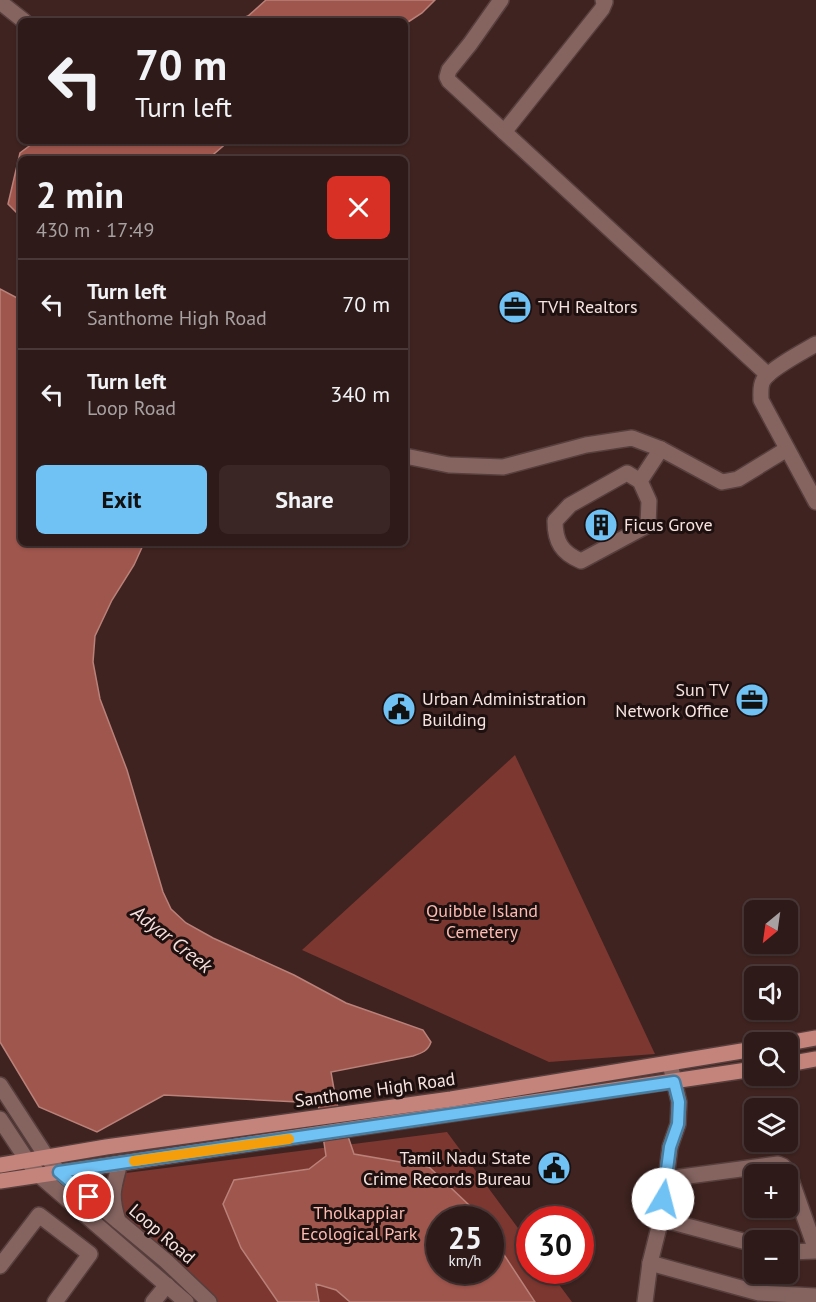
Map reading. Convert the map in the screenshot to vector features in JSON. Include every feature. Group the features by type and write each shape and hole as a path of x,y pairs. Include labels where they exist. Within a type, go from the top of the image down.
{"main road":[{"path":"798,1041 816,1038"},
{"name":"Santhome High Road","path":"0,1165 106,1147 451,1099 744,1051"},
{"path":"798,1062 816,1059"},
{"name":"Santhome High Road","path":"0,1181 452,1116 744,1071"}],"street":[{"path":"501,0 449,70 447,77 451,83 765,379"},
{"path":"504,132 602,9 605,2 603,0"},
{"path":"0,2 20,18"},
{"path":"816,344 765,379 762,400 816,502"},
{"path":"408,457 450,465 503,467 586,445 632,438 661,449 722,482 729,482 738,479 787,449"},
{"path":"640,481 661,449"},
{"path":"627,473 640,481 649,501 648,525 581,561 567,555 555,536 555,521 570,505 627,473"},
{"path":"645,1302 650,1263 661,1220 670,1147 678,1124 679,1102 670,1064"},
{"name":"Loop Road","path":"0,1085 59,1172 166,1261 209,1302"},
{"path":"0,1119 40,1176 186,1302"},
{"path":"118,1221 112,1202 120,1163"},
{"path":"666,1179 778,1164 783,1166 788,1171 816,1251 798,1252"},
{"path":"59,1230 81,1212"},
{"path":"0,1266 39,1215 90,1254 55,1302"},
{"path":"661,1220 744,1241"},
{"path":"76,1243 97,1226"},
{"path":"650,1263 759,1293 816,1296"},
{"path":"153,1302 167,1285"}],"green space":[{"name":"Quibble Island Cemetery","path":"515,755 655,1054 549,1062 302,950"},
{"name":"Tholkappiar Ecological Park","path":"447,1132 502,1206 426,1206 426,1284 504,1284 504,1209 516,1225 516,1284 559,1284 572,1302 214,1302 118,1208 126,1173"}],"water":[{"path":"266,0 435,0 422,13 408,22 408,18 242,18 248,16"},
{"path":"32,144 226,144 212,156 19,156"},
{"path":"18,162 18,214 8,204"},
{"name":"Adyar Creek","path":"0,289 18,298 18,546 143,546 134,565 112,600 95,636 93,662 100,699 127,770 163,892 171,909 186,923 213,938 294,975 346,1003 423,1030 431,1042 422,1053 331,1072 336,1101 354,1154 429,1167 470,1206 426,1206 426,1284 504,1284 504,1255 516,1273 516,1284 523,1284 535,1302 350,1302 336,1290 316,1284 319,1302 278,1302 241,1248 223,1204 234,1180 309,1169 326,1156 318,1103 164,1095 97,1132 39,1107 0,1042"}],"slow traffic":[{"path":"134,1161 289,1139"}],"place":[{"name":"TVH Realtors","path":"515,307"},
{"name":"Ficus Grove","path":"601,525"},
{"name":"Sun TV Network Office","path":"752,700"},
{"name":"Urban Administration Building","path":"399,709"},
{"name":"Tamil Nadu State Crime Records Bureau","path":"554,1168"}],"route":[{"path":"89,1197 59,1172 674,1082 679,1102 678,1124 670,1147 663,1199"}]}
